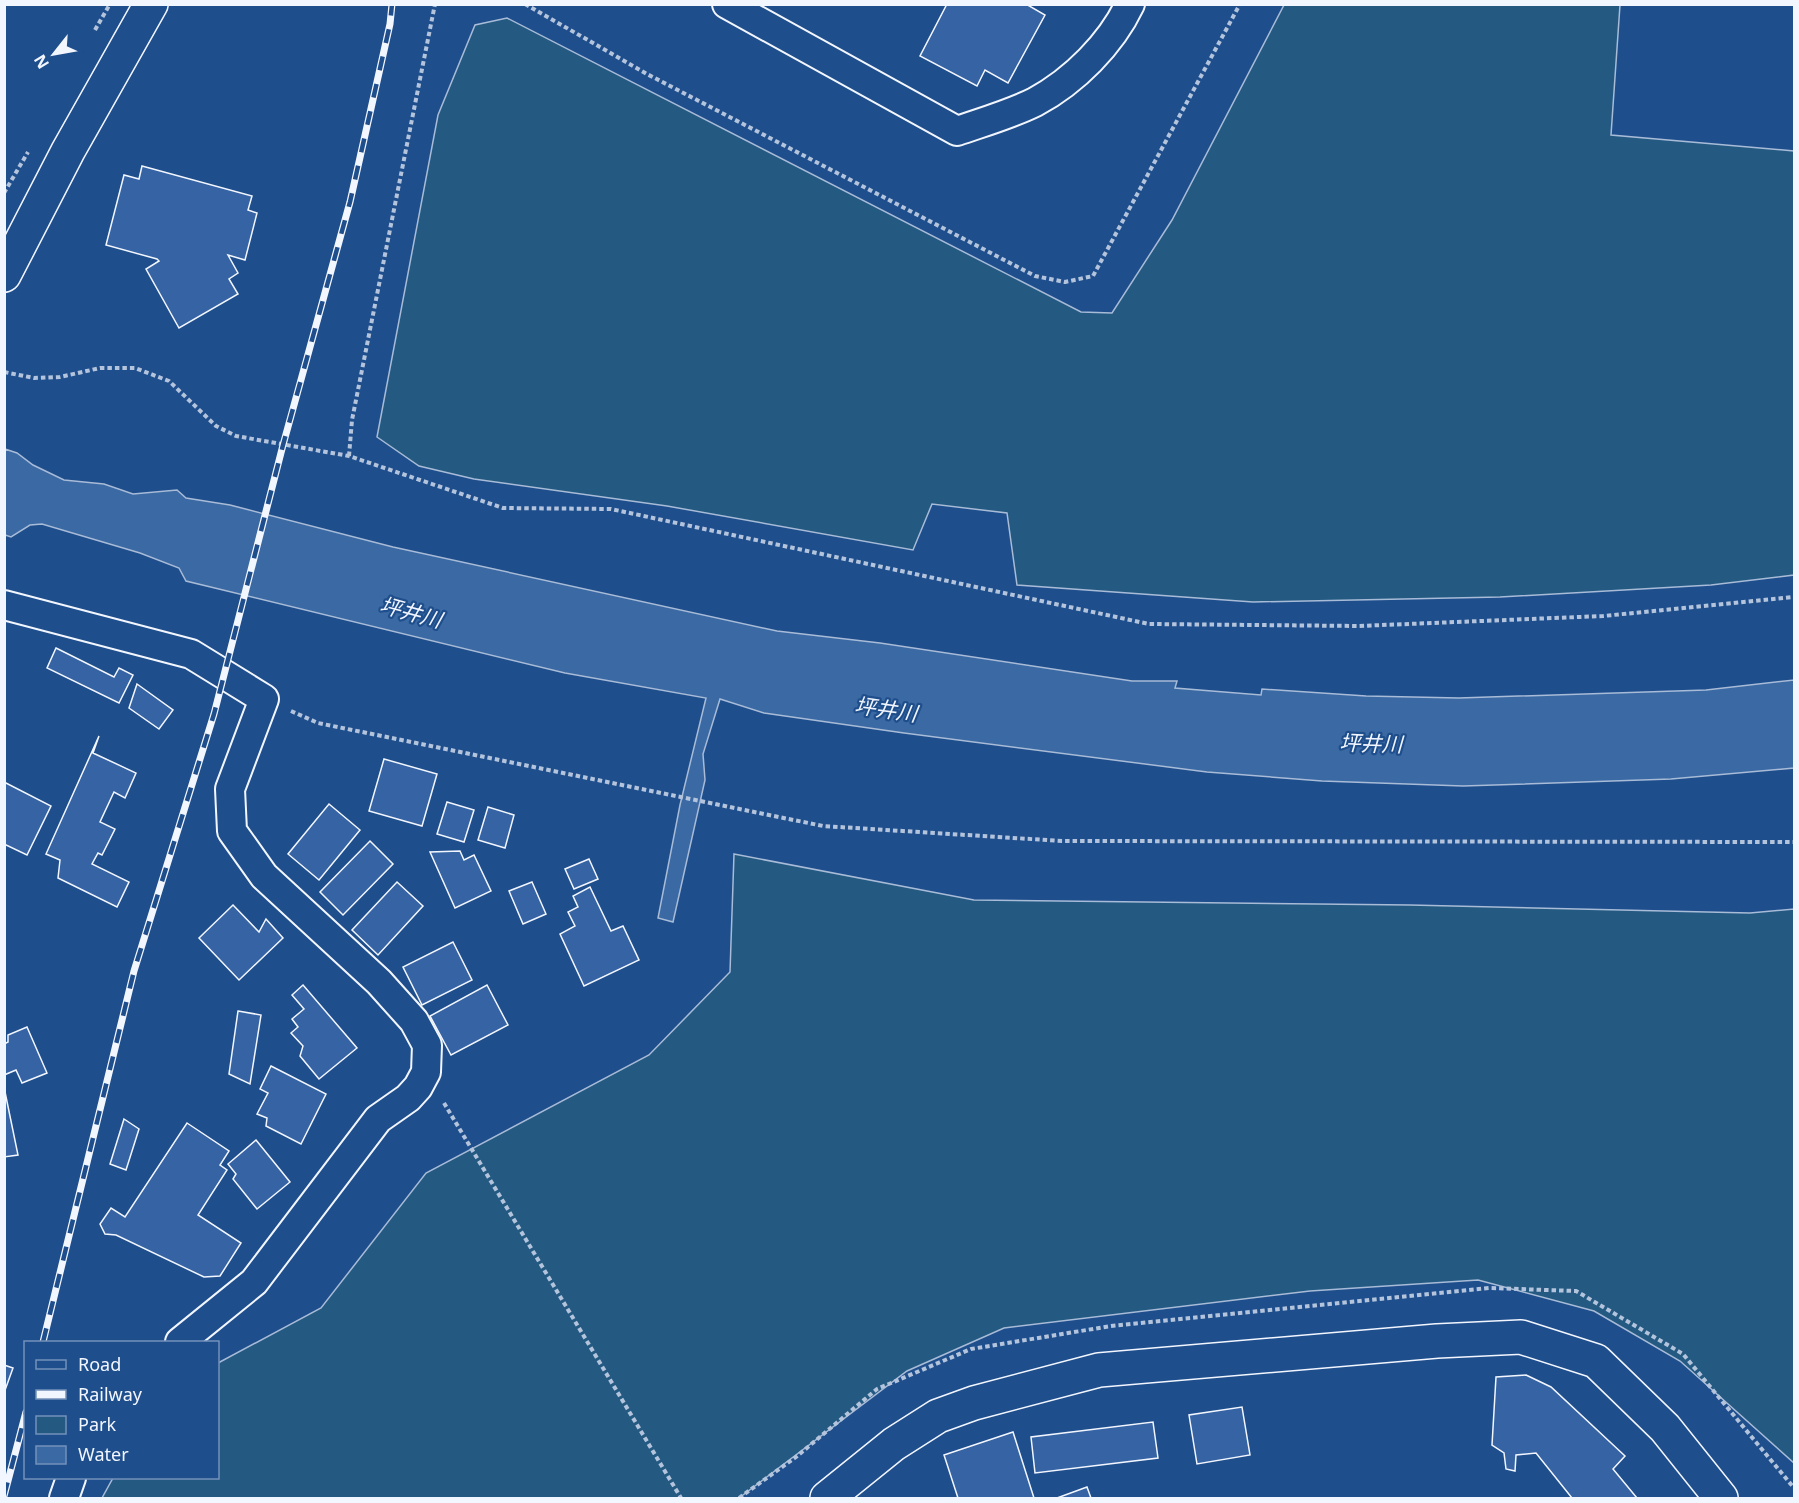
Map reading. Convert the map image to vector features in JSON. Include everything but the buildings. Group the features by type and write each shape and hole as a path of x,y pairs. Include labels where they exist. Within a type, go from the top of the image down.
{"street":[{"path":"4,275 68,151 151,4"},
{"path":"727,4 957,131 1034,102 1059,86 1086,64 1108,40 1130,4"},
{"path":"4,605 191,654 264,699 230,789 232,831 264,876 379,982 414,1021 427,1045 426,1072 418,1087 408,1098 378,1119 254,1282 181,1341"},
{"path":"827,1498 894,1444 938,1416 974,1403 1099,1370 1426,1342 1521,1337 1596,1361 1665,1428 1721,1498"},
{"path":"64,1498 70,1479"}],"path":[{"path":"349,456 356,398 435,4"},
{"path":"4,372 34,378 100,368 135,368 169,381 216,426 236,436 349,456 503,508 611,510 1149,624 1359,626 1603,616 1794,597"},
{"path":"264,699 318,723 823,826 1062,841 1794,842"},
{"path":"426,1072 681,1498"}],"green space":[{"path":"1284,5 1620,5 1611,135 1794,151 1794,575 1711,585 1500,597 1253,602 1017,585 1007,513 932,504 913,550 667,506 474,479 419,466 377,437 438,115 475,25 507,18 1081,312 1112,313 1172,220"},
{"path":"734,854 974,900 1410,905 1750,913 1794,909 1794,1463 1680,1361 1594,1311 1478,1280 1310,1291 1004,1328 907,1371 739,1498 102,1498 112,1479 219,1479 219,1362 321,1308 426,1173 649,1055 730,972"}],"water":[{"name":"坪井川","path":"5,449 17,453 33,465 64,480 104,484 133,494 177,490 186,498 230,505 393,547 777,631 880,643 1132,681 1177,681 1175,688 1261,695 1262,689 1366,696 1459,698 1706,690 1794,680 1794,768 1671,779 1463,786 1322,781 1207,772 904,733 764,713 720,699 703,754 705,780 673,922 658,918 680,805 706,698 565,673 186,581 179,568 140,553 42,524 30,525 11,537 5,535"}],"railway":[{"path":"43,1341 134,971 214,714 283,445 350,202 390,24 392,4"},
{"path":"4,1496 24,1420"}]}
